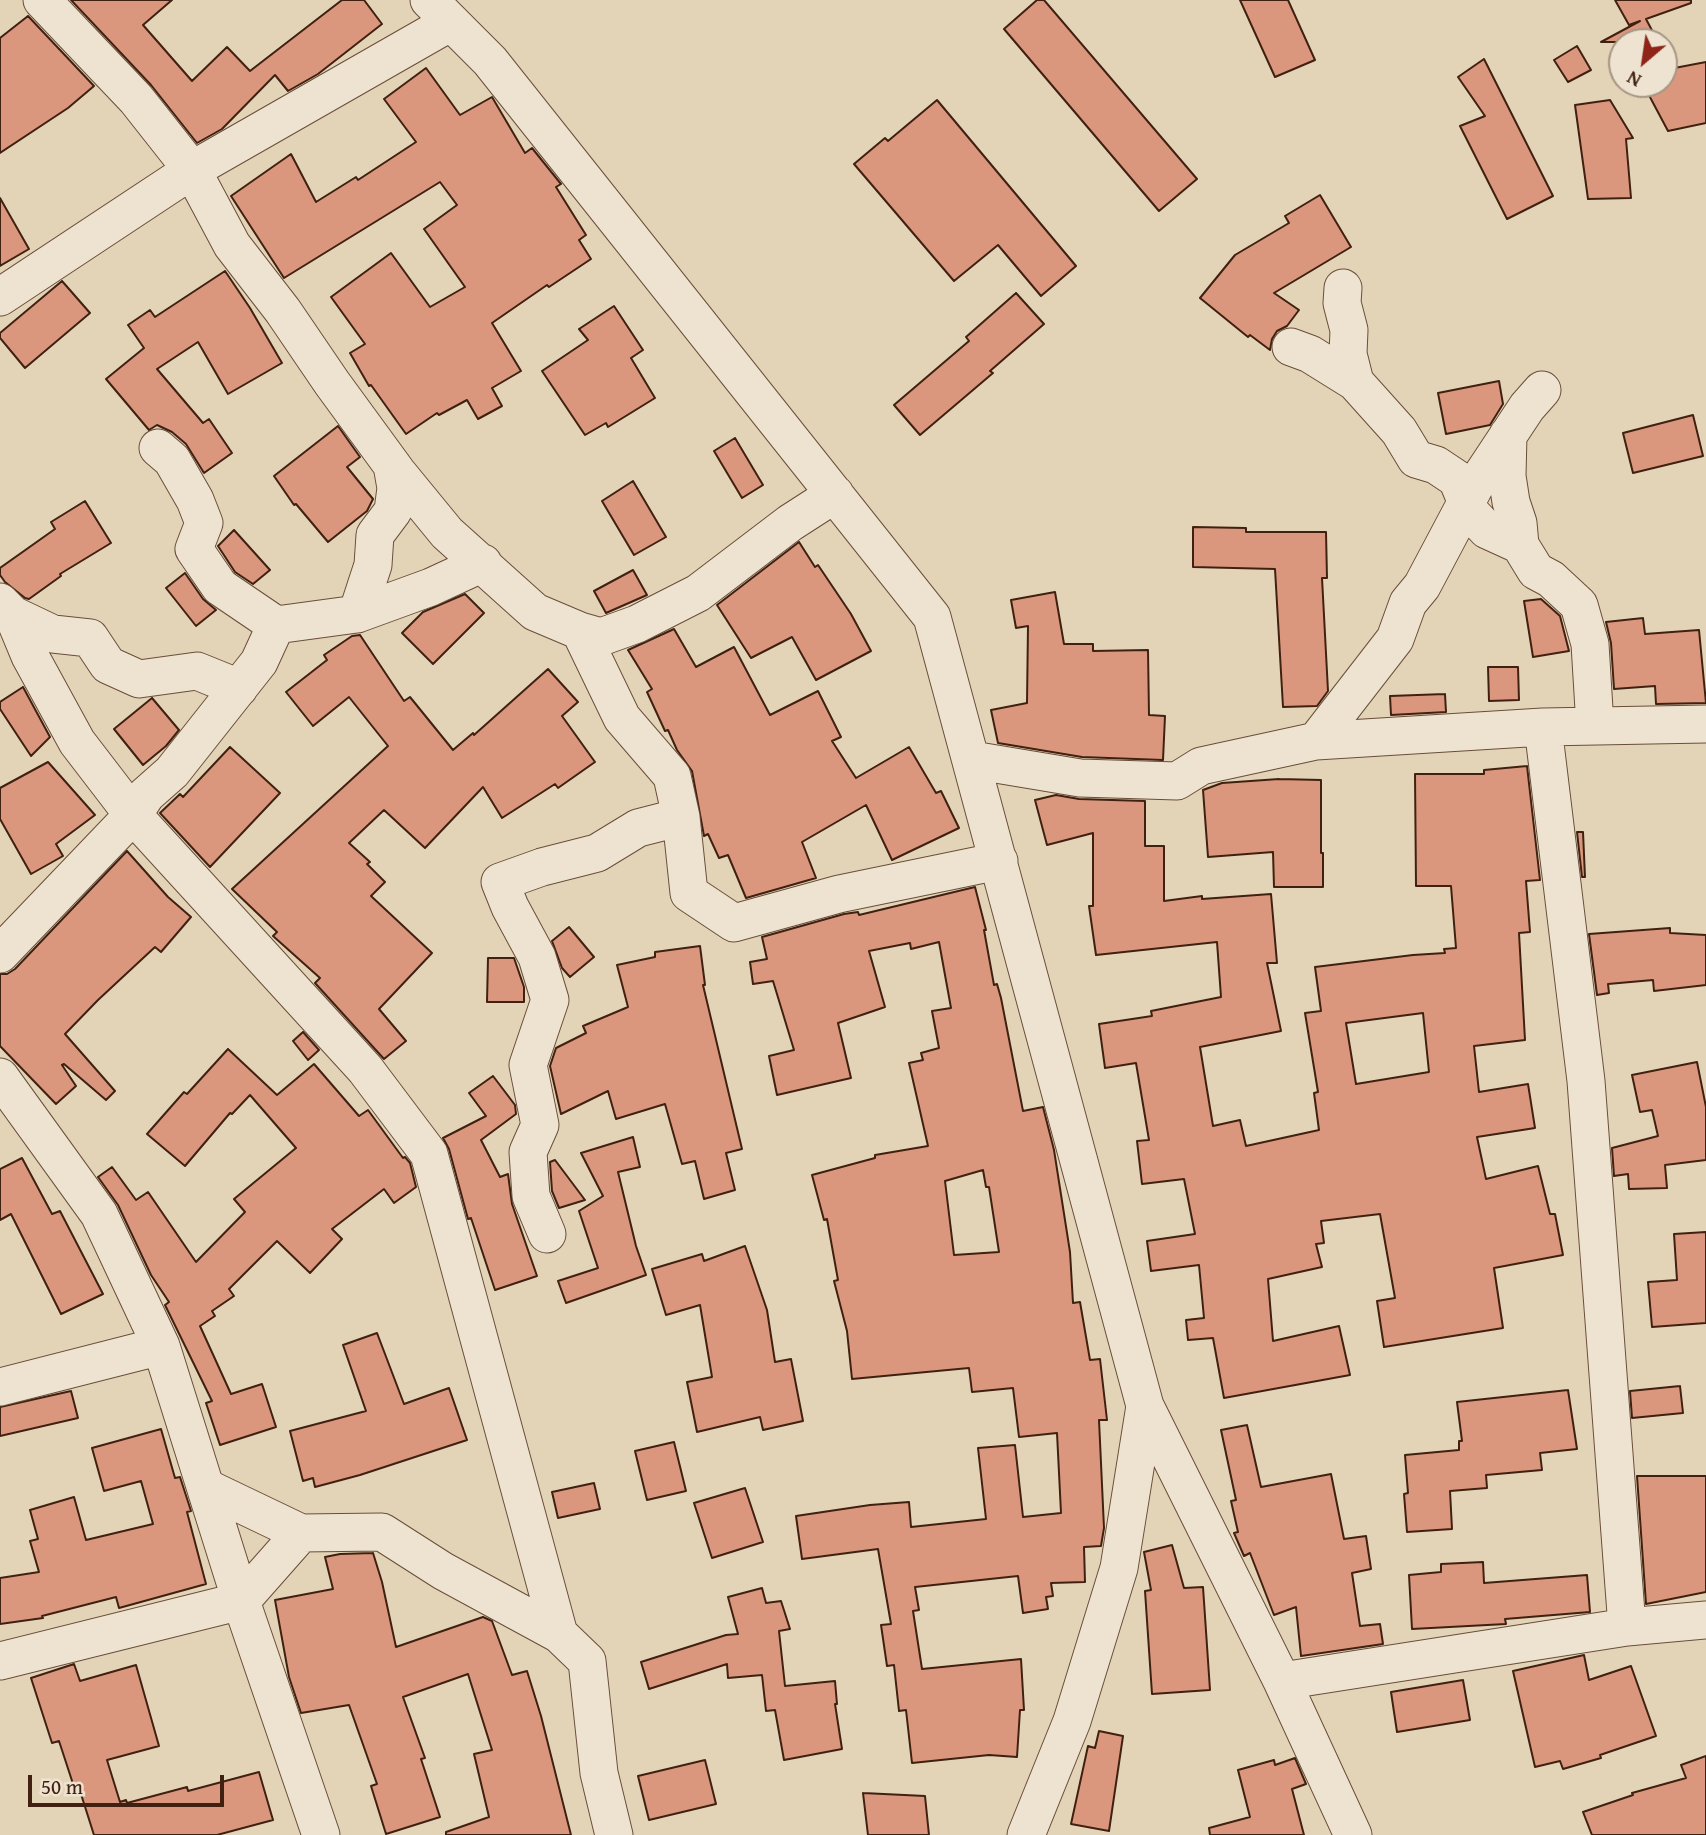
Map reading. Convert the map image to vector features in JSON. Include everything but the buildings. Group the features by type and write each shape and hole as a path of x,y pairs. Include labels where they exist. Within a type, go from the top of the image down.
{"street":[{"path":"42,0 136,99 192,170 232,245 283,311 392,465 447,533 535,612 601,637 637,624 698,593 790,523 835,494"},
{"path":"0,297 440,11 490,61 932,617 1145,1406 1282,1681 1353,1835"},
{"path":"1343,288 1342,303 1349,330 1348,354 1355,382"},
{"path":"1291,347 1310,354 1355,382 1399,431 1416,459 1436,465 1457,479 1471,513 1487,530 1520,545"},
{"path":"1316,741 1395,639 1408,603 1422,586 1467,499 1527,407 1542,390"},
{"path":"1508,435 1507,476 1518,523 1520,545 1536,571 1551,579 1579,605 1590,644 1595,726"},
{"path":"158,448 172,460 204,523 194,549 220,587 276,625 357,614 431,587 483,564"},
{"path":"357,614 373,565 375,535 393,511 396,488 392,465"},
{"path":"7,608 53,634 90,638 108,665 139,679 197,671 239,688"},
{"path":"7,608 77,741 133,815 365,1069 429,1153 559,1634"},
{"path":"0,954 133,815 146,795 172,772 260,662 276,625"},
{"path":"580,631 622,718 672,776 681,817 689,893 734,923 852,891 999,860"},
{"path":"972,760 1080,778 1177,781 1201,766 1316,741 1543,727 1706,724"},
{"path":"1543,727 1586,1081 1627,1627"},
{"path":"547,1234 531,1196 528,1152 540,1125 528,1065 550,1000 537,957 500,882 542,867 597,853 638,828 681,817"},
{"path":"0,1077 99,1214 162,1346 241,1601 321,1835"},
{"path":"0,1387 162,1346"},
{"path":"1027,1835 1072,1721 1118,1567 1145,1406"},
{"path":"207,1488 300,1533 382,1532 443,1571 559,1634 587,1661 599,1773 614,1835"},
{"path":"3,1653 241,1601 300,1533"},
{"path":"1282,1681 1627,1627 1706,1620"}]}
